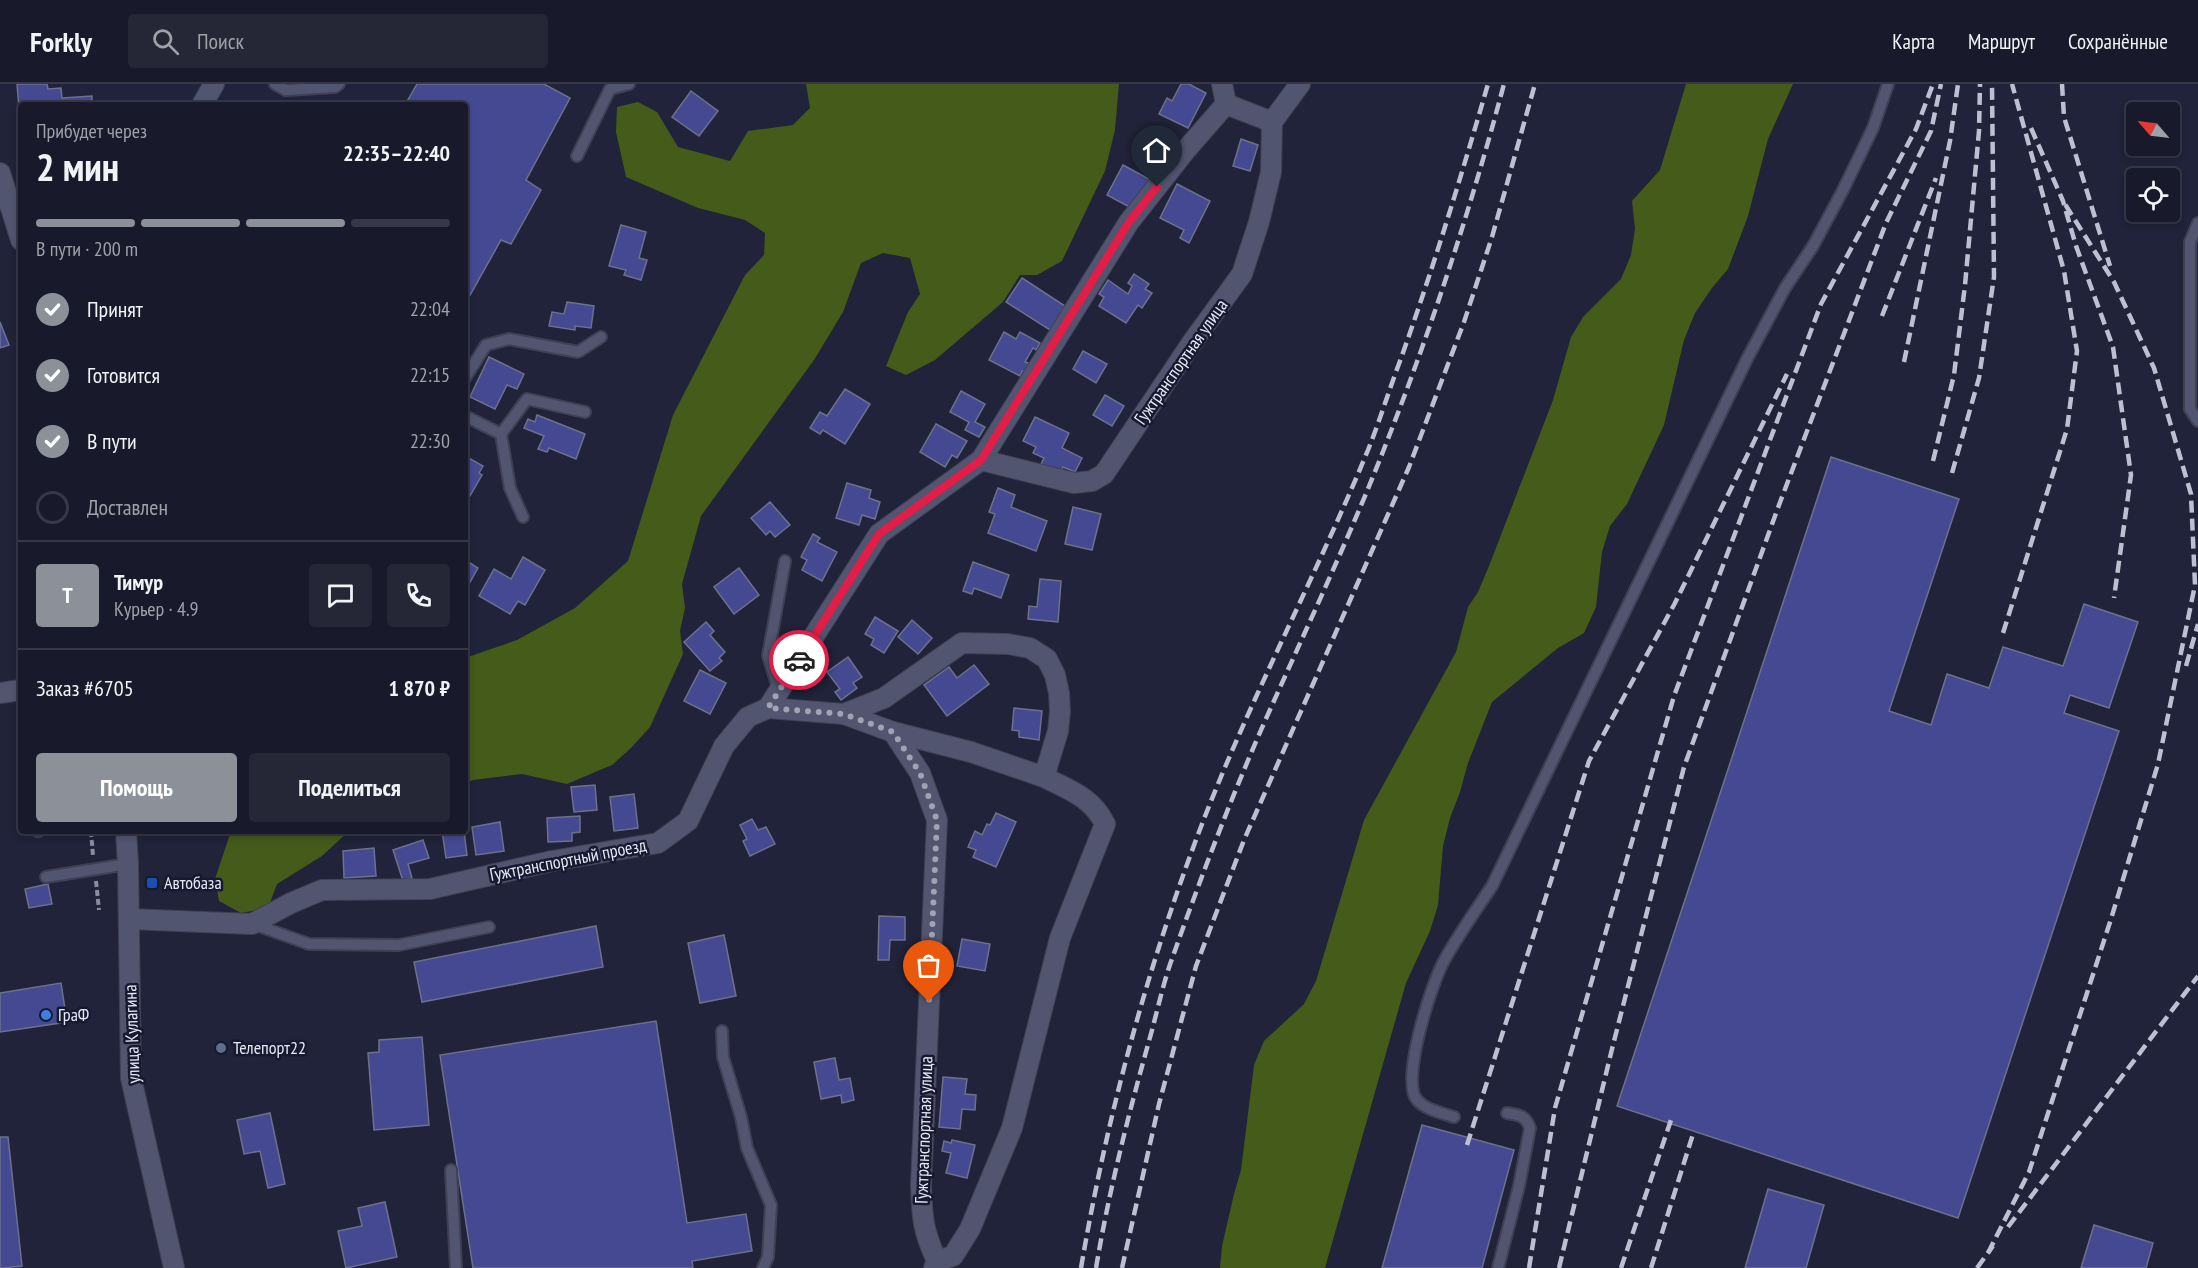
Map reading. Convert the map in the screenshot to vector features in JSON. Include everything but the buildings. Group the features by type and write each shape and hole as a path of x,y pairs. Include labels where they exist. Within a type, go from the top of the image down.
{"street":[{"path":"204,102 214,84"},
{"path":"1222,84 1226,104 1272,122 1300,84"},
{"name":"Гужтранспортный проезд","path":"252,924 291,903 322,890 430,889 552,861 658,843 688,821 724,746 748,717 768,708 879,534 981,460 1129,222 1185,151 1226,104"},
{"name":"Гужтранспортная улица","path":"981,460 1074,483 1092,481 1104,474 1191,344 1242,274 1259,222 1270,172 1272,122"},
{"path":"0,173 7,218 18,235"},
{"path":"844,714 884,698 962,643 1008,644 1030,648 1047,659 1055,675 1059,693 1058,731 1044,777"},
{"path":"0,693 18,690"},
{"path":"768,708 844,714 893,732 971,752 1044,777 1087,800 1098,811 1105,824 1060,938 1012,1128 970,1229 953,1256 935,1264"},
{"name":"Гужтранспортная улица","path":"893,732 920,773 937,820 921,1185 925,1236 935,1264"},
{"name":"улица Кулагина","path":"126,834 131,1078 174,1268"},
{"path":"129,919 252,924"}],"lane":[{"path":"275,84 286,90 335,87 339,84"},
{"path":"577,156 609,86 629,84"},
{"path":"1454,1117 1426,1107 1416,1100 1411,1075 1427,1002 1444,961 1492,886 1747,359 1785,288 1813,246 1843,190 1873,128 1888,84"},
{"path":"2198,223 2190,242 2190,409 2198,421"},
{"path":"468,373 486,345 509,339 578,352 601,337"},
{"path":"523,517 510,488 501,434 527,399 585,412"},
{"path":"468,418 501,434"},
{"path":"779,692 768,656 785,561"},
{"path":"46,877 128,864"},
{"path":"252,924 309,944 399,945 489,927"},
{"path":"722,1030 723,1057 741,1117 747,1148 771,1205 768,1257 763,1268"},
{"path":"1498,1268 1519,1186 1530,1128 1523,1116 1507,1113"},
{"path":"451,1170 456,1268"}],"green space":[{"path":"806,84 1119,84 1115,130 1105,171 1062,261 1037,275 1020,275 1003,302 935,360 906,375 886,366 908,312 920,294 910,258 883,253 861,263 843,312 814,360 701,516 682,584 685,608 680,631 683,654 650,727 631,748 612,765 567,784 522,774 468,782 468,657 517,640 575,608 628,561 673,415 745,275 764,255 765,233 745,220 698,208 626,177 616,132 617,107 638,102 657,112 678,147 730,161 748,131 793,125 810,108"},
{"path":"1686,84 1793,84 1768,139 1748,216 1728,269 1695,313 1684,340 1664,425 1627,504 1610,526 1602,552 1596,607 1584,633 1558,648 1492,702 1450,818 1443,846 1438,905 1430,931 1406,983 1325,1268 1220,1268 1222,1246 1241,1170 1254,1065 1264,1041 1304,1004 1316,981 1364,820 1456,652 1468,607 1478,592 1489,566 1553,400 1571,337 1583,317 1621,279 1631,255 1635,229 1632,201 1660,170"},
{"path":"230,834 346,834 322,856 277,884 268,908 241,913 219,901 215,879"}],"railway":[{"path":"1081,1268 1116,1099 1146,988 1182,878 1241,730 1327,544 1372,439 1435,257 1488,84"},
{"path":"1096,1268 1120,1154 1169,966 1240,779 1356,518 1384,449 1449,268 1504,84"},
{"path":"1122,1268 1159,1104 1196,966 1244,840 1409,467 1464,322 1492,237 1535,84"},
{"path":"1529,1268 1555,1108 1674,696 1821,304 1916,129 1933,84"},
{"path":"1559,1268 1684,767 1779,505 1886,223 1931,131 1941,84"},
{"path":"1904,362 1950,141 1958,84"},
{"path":"1933,461 1954,375 1979,131 1980,84"},
{"path":"1952,473 1979,378 1994,277 1992,84"},
{"path":"2003,633 2067,429 2077,351 2064,271 2012,84"},
{"path":"2062,84 2064,117 2110,266"},
{"path":"2031,128 2063,201 2076,246 2113,347 2131,475 2114,598"},
{"path":"1882,316 1936,178"},
{"path":"1988,1253 2029,1172 2111,919 2158,764 2195,585 2191,494 2154,368 2114,282 2063,201"},
{"path":"1467,1145 1589,761 1675,603 1787,374"},
{"path":"2186,666 2198,624"},
{"path":"2008,1227 2198,976"},
{"path":"1621,1268 1671,1120"},
{"path":"1651,1268 1693,1134"},
{"path":"1977,1268 1993,1246"}],"way so far":[{"path":"799,660 768,708 844,714 893,732 920,773 937,820 929,1002"}],"place":[{"name":"Автобаза","path":"152,883"},
{"name":"ГраФ","path":"46,1015"},
{"name":"Телепорт22","path":"221,1048"}],"route":[{"path":"799,660 879,534 981,460 1129,222 1157,187"}]}
